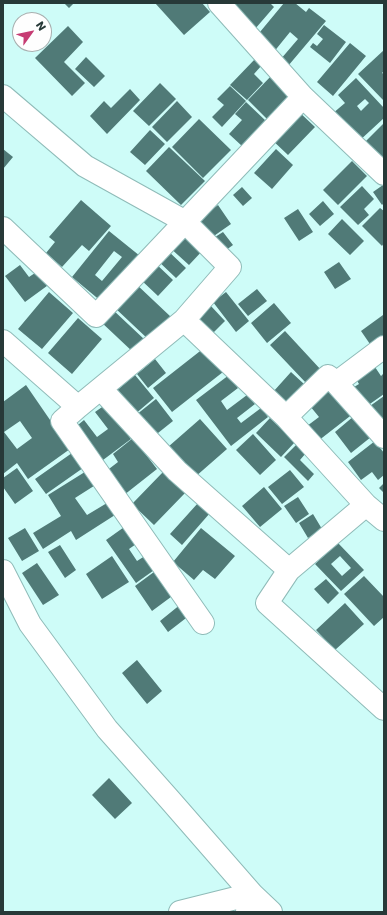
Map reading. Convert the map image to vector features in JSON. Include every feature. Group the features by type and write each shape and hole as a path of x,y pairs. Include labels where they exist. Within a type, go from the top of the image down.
{"street":[{"path":"219,3 303,96 384,173"},
{"path":"3,96 85,166 184,221 230,267 184,320 62,421 203,623"},
{"path":"3,228 96,316 303,96"},
{"path":"184,320 286,416 366,505 384,520"},
{"path":"3,341 78,407"},
{"path":"336,383 384,347"},
{"path":"286,416 328,376 384,437"},
{"path":"100,389 177,471 289,570"},
{"path":"366,505 289,570 267,603 384,709"},
{"path":"3,571 30,624 107,729 170,800 249,903"},
{"path":"180,912 249,903 271,912"}],"building":[{"path":"64,3 74,3 69,8"},
{"path":"155,3 202,3 210,12 184,35"},
{"path":"235,3 270,3 274,7 255,29 231,8"},
{"path":"284,3 295,3 306,12 309,8 326,21 288,66 280,60 298,39 290,32 273,53 255,38"},
{"path":"324,25 346,42 330,63 310,47 313,43 317,46 323,39 317,34"},
{"path":"68,26 83,42 64,62 85,83 72,96 35,58 41,52 52,52 52,42"},
{"path":"350,43 366,56 333,96 317,82"},
{"path":"384,50 384,71 382,73 384,74 384,101 358,74"},
{"path":"86,57 105,76 94,87 75,69"},
{"path":"255,59 262,65 254,74 263,83 247,100 230,85"},
{"path":"272,75 291,94 267,119 248,100"},
{"path":"356,78 384,108 384,118 358,142 332,114 345,103 338,95","holes":["365,99 369,103 361,111 357,106"]},
{"path":"160,83 176,99 149,126 133,111"},
{"path":"230,86 246,101 222,127 212,117 224,105 217,99"},
{"path":"130,89 140,100 107,134 90,116 104,101 111,108"},
{"path":"177,101 192,117 167,142 152,127"},
{"path":"246,102 266,121 242,146 229,134 242,120 235,114"},
{"path":"297,110 315,127 288,155 270,138"},
{"path":"199,119 231,150 203,178 172,147"},
{"path":"384,123 384,161 364,143"},
{"path":"150,130 165,144 145,165 130,152"},
{"path":"169,147 205,181 181,205 146,171"},
{"path":"3,149 13,157 3,169"},
{"path":"276,149 293,165 272,189 254,173"},
{"path":"352,161 367,176 338,205 323,190"},
{"path":"383,185 384,203 382,205 373,192"},
{"path":"362,186 374,199 364,209 369,215 358,225 340,207"},
{"path":"242,187 252,198 243,206 233,195"},
{"path":"81,200 111,226 89,251 82,245 62,267 46,253 55,242 49,237"},
{"path":"323,201 334,214 320,226 309,214"},
{"path":"218,205 231,224 211,238 198,220"},
{"path":"380,208 384,211 384,243 382,246 362,226"},
{"path":"298,209 313,232 299,241 284,218"},
{"path":"342,219 364,241 350,255 328,234"},
{"path":"184,229 204,249 189,265 168,246"},
{"path":"109,231 140,256 102,302 72,277","holes":["114,251 122,257 102,281 95,275"]},
{"path":"223,232 233,245 222,253 212,239"},
{"path":"166,249 186,268 176,278 156,259"},
{"path":"154,262 173,280 158,296 139,278"},
{"path":"339,262 351,279 335,289 324,272"},
{"path":"20,265 29,277 41,269 51,283 25,302 5,276"},
{"path":"135,283 171,317 149,340 114,307"},
{"path":"257,289 267,301 248,316 238,304"},
{"path":"49,292 73,313 42,349 18,329"},
{"path":"226,292 249,321 236,332 213,302"},
{"path":"274,303 291,323 267,343 251,323"},
{"path":"210,305 225,321 209,337 194,321"},
{"path":"112,309 145,340 134,353 100,321"},
{"path":"383,315 384,338 372,347 361,331"},
{"path":"78,318 102,339 72,374 48,353"},
{"path":"285,331 322,371 307,384 270,345"},
{"path":"204,348 223,372 172,412 153,388"},
{"path":"155,359 166,373 148,388 137,374"},
{"path":"371,361 381,376 384,373 384,394 367,406 354,387 359,384 353,374"},
{"path":"291,372 304,384 287,404 273,392"},
{"path":"135,375 154,398 134,415 115,392"},
{"path":"229,375 238,388 221,401 227,410 247,395 255,404 237,418 241,423 261,408 268,417 231,446 196,400"},
{"path":"26,385 70,449 28,479 17,463 3,474 3,402","holes":["20,421 32,438 17,449 4,432"]},
{"path":"333,387 354,413 318,441 307,426 319,417 310,406"},
{"path":"384,396 384,426 370,406"},
{"path":"156,399 173,421 153,437 136,415"},
{"path":"105,405 131,439 99,463 73,429 84,420 97,437 108,429 95,412"},
{"path":"354,416 371,437 351,453 335,432"},
{"path":"270,418 295,442 281,457 256,433"},
{"path":"200,419 227,449 195,477 168,447"},
{"path":"253,434 276,460 260,475 236,450"},
{"path":"133,438 157,469 124,495 105,472 118,462 113,454"},
{"path":"375,441 384,453 384,475 378,480 372,472 361,480 348,462"},
{"path":"297,444 306,453 300,460 314,474 308,481 284,457"},
{"path":"72,453 83,468 46,494 35,479"},
{"path":"17,468 33,491 15,504 3,487 3,478"},
{"path":"88,470 97,484 75,498 87,515 107,503 115,515 76,540 71,531 43,549 33,533 61,516 48,495"},
{"path":"290,470 304,487 282,504 268,487"},
{"path":"164,471 186,492 154,525 132,504"},
{"path":"384,483 384,493 379,488"},
{"path":"264,487 282,509 260,527 242,506"},
{"path":"298,497 309,514 296,523 284,506"},
{"path":"198,503 210,513 182,545 170,534"},
{"path":"313,514 322,529 308,538 299,523"},
{"path":"127,525 139,542 129,549 137,561 148,554 157,568 136,583 106,540"},
{"path":"25,528 39,551 22,561 8,538"},
{"path":"201,528 235,556 215,579 203,570 194,580 173,562"},
{"path":"338,543 364,570 341,591 315,564","holes":["340,556 351,568 342,576 331,564"]},
{"path":"60,545 76,570 65,578 48,552"},
{"path":"112,556 129,582 102,599 86,574"},
{"path":"37,563 59,595 43,605 22,573"},
{"path":"158,569 175,594 152,611 135,586"},
{"path":"364,576 384,597 384,617 374,626 344,594"},
{"path":"326,579 339,593 328,604 314,589"},
{"path":"345,603 364,624 335,650 316,630"},
{"path":"181,604 190,615 168,632 160,621"},
{"path":"137,660 162,691 147,704 122,673"},
{"path":"109,778 132,803 115,819 92,795"}]}
